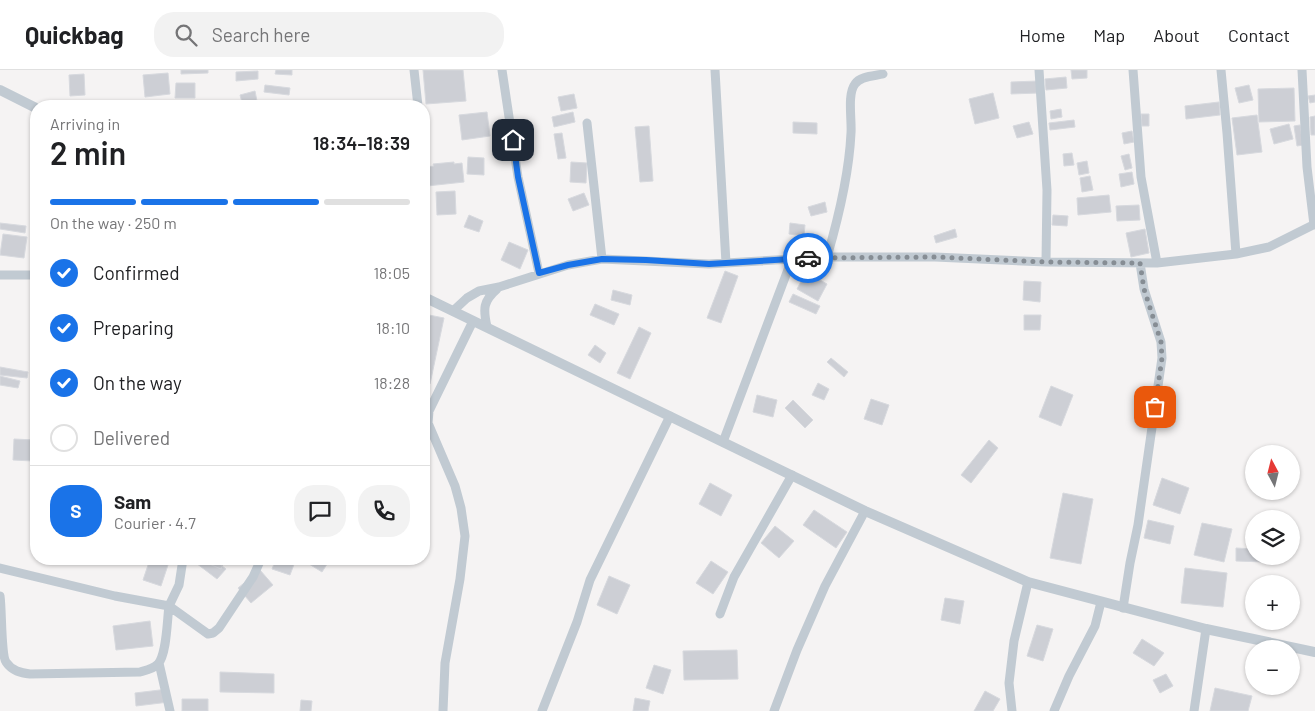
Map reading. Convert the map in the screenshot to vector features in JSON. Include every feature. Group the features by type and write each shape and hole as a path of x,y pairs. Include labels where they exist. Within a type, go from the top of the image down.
{"street":[{"path":"414,70 417,100"},
{"path":"502,70 518,177 539,273"},
{"path":"715,70 726,263"},
{"path":"1039,70 1048,190 1046,262"},
{"path":"1133,70 1141,178 1157,263"},
{"path":"1221,70 1236,254"},
{"path":"453,311 479,291 499,287 568,265 602,259 691,264 827,257 935,257 1046,262 1157,263 1236,254 1269,247 1314,224 1307,167 1302,70"},
{"path":"827,257 838,218 847,174 852,132 851,94 854,85 859,80 883,74"},
{"path":"0,90 30,105"},
{"path":"587,122 602,259"},
{"path":"722,442 792,259"},
{"path":"1123,608 1138,524 1162,358 1161,342 1144,289 1140,263"},
{"path":"0,275 30,275"},
{"path":"487,327 484,315 485,305 488,297 499,287"},
{"path":"430,300 866,511 1028,582 1206,629 1315,652"},
{"path":"430,411 473,321"},
{"path":"542,711 577,622 590,580 670,416"},
{"path":"430,429 455,486 461,508 465,536 460,579 445,663 443,711"},
{"path":"720,614 734,577 792,475"},
{"path":"774,711 797,650 825,586 866,511"},
{"path":"0,596 4,655 6,662 16,672 30,674 140,672 149,670 159,663 163,654 169,606 179,585 181,565"},
{"path":"0,568 115,596 169,606 208,634 213,633 219,628 254,577 259,565"},
{"path":"1012,711 1008,683 1014,641 1028,582"},
{"path":"1054,711 1069,676 1096,626 1101,602"},
{"path":"1194,711 1206,629"},
{"path":"159,663 170,711"}],"building":[{"path":"181,70 208,70 208,73 181,74"},
{"path":"276,70 292,70 292,75 275,74"},
{"path":"423,70 463,70 466,101 430,104 430,100 426,100"},
{"path":"1071,70 1087,70 1087,78 1072,79"},
{"path":"258,71 258,79 236,81 236,72"},
{"path":"168,73 170,94 145,97 143,75"},
{"path":"84,74 85,95 70,96 69,75"},
{"path":"1066,77 1067,88 1046,90 1045,79"},
{"path":"1038,81 1039,93 1011,94 1011,82"},
{"path":"176,83 195,83 195,98 175,98"},
{"path":"265,85 290,88 289,95 264,92"},
{"path":"1249,85 1253,100 1239,103 1235,88"},
{"path":"1294,88 1295,121 1259,122 1258,89"},
{"path":"255,91 257,100 241,100 240,95"},
{"path":"993,93 999,118 975,124 969,99"},
{"path":"574,94 577,108 561,111 558,97"},
{"path":"1315,95 1315,102 1310,103 1308,96"},
{"path":"1219,102 1220,115 1186,119 1185,106"},
{"path":"1061,109 1062,117 1051,119 1050,111"},
{"path":"487,112 490,136 462,140 459,115"},
{"path":"573,112 575,122 554,127 552,117"},
{"path":"1141,114 1149,114 1149,126 1142,126"},
{"path":"1257,115 1262,152 1237,155 1232,118"},
{"path":"1315,116 1315,135 1311,135 1310,117"},
{"path":"1074,120 1075,127 1050,130 1049,123"},
{"path":"793,122 817,123 817,134 793,133"},
{"path":"1029,122 1033,134 1017,138 1013,126"},
{"path":"1289,124 1293,139 1274,144 1270,129"},
{"path":"1300,125 1303,145 1297,146 1294,126"},
{"path":"649,126 653,181 640,182 635,127"},
{"path":"1132,131 1134,142 1124,144 1122,133"},
{"path":"562,133 566,158 558,159 554,134"},
{"path":"1072,153 1074,165 1064,166 1063,154"},
{"path":"1129,154 1132,168 1125,170 1121,156"},
{"path":"468,157 484,158 484,175 467,174"},
{"path":"1087,161 1089,173 1079,175 1077,163"},
{"path":"571,162 587,163 586,183 570,182"},
{"path":"462,163 464,182 430,186 430,166 434,166 433,164"},
{"path":"1132,172 1134,184 1121,187 1119,174"},
{"path":"1090,176 1093,190 1082,192 1080,178"},
{"path":"455,191 456,214 437,215 436,192"},
{"path":"584,193 589,205 573,211 568,199"},
{"path":"1109,195 1111,212 1078,215 1077,198"},
{"path":"825,202 827,212 811,216 808,207"},
{"path":"1139,205 1140,220 1117,221 1116,206"},
{"path":"469,215 483,221 479,232 464,227"},
{"path":"1053,215 1068,216 1067,226 1052,225"},
{"path":"0,223 26,226 25,233 0,229"},
{"path":"790,223 805,225 804,236 789,234"},
{"path":"955,229 957,237 936,243 934,236"},
{"path":"1145,229 1149,253 1131,257 1126,233"},
{"path":"3,234 27,237 24,258 0,255"},
{"path":"509,242 528,250 520,269 501,260"},
{"path":"725,271 738,276 721,323 707,318"},
{"path":"806,272 827,284 818,301 797,289"},
{"path":"1024,281 1041,282 1040,302 1023,300"},
{"path":"613,290 632,295 630,305 611,300"},
{"path":"793,294 820,306 816,314 789,302"},
{"path":"595,304 619,314 614,325 590,315"},
{"path":"430,315 444,318 430,384"},
{"path":"1024,315 1041,315 1040,330 1024,330"},
{"path":"639,327 651,333 630,379 617,373"},
{"path":"595,345 606,353 600,363 588,355"},
{"path":"831,358 848,372 844,377 827,362"},
{"path":"0,367 28,372 27,378 0,375"},
{"path":"0,376 20,381 18,388 0,385"},
{"path":"818,383 829,389 824,400 812,395"},
{"path":"1051,386 1073,395 1061,426 1039,417"},
{"path":"757,395 777,400 773,417 753,412"},
{"path":"871,399 889,405 882,425 864,419"},
{"path":"793,400 813,420 805,428 785,408"},
{"path":"14,439 30,440 30,461 13,460"},
{"path":"989,440 998,448 971,483 961,475"},
{"path":"1162,478 1189,488 1180,514 1153,505"},
{"path":"710,483 732,495 721,516 699,504"},
{"path":"1063,493 1093,499 1081,564 1050,558"},
{"path":"814,510 847,532 836,548 803,525"},
{"path":"1148,520 1174,526 1170,544 1144,538"},
{"path":"1202,523 1232,529 1224,562 1194,555"},
{"path":"775,526 794,541 779,558 761,543"},
{"path":"1236,548 1245,548 1245,561 1236,561"},
{"path":"711,561 728,572 713,594 696,583"},
{"path":"148,565 168,565 161,586 143,580"},
{"path":"199,565 221,565 226,569 217,579"},
{"path":"212,565 223,565 221,569"},
{"path":"274,565 294,565 290,575 272,569"},
{"path":"311,565 326,565 322,572"},
{"path":"1185,568 1227,573 1223,607 1181,603"},
{"path":"260,570 273,585 251,603 238,588"},
{"path":"609,576 630,585 617,614 597,605"},
{"path":"945,598 964,601 960,624 941,620"},
{"path":"150,621 153,646 116,650 113,626"},
{"path":"1037,625 1053,629 1043,661 1027,656"},
{"path":"1142,639 1164,653 1154,666 1133,653"},
{"path":"737,650 738,679 684,680 683,651"},
{"path":"654,665 671,670 663,694 646,688"},
{"path":"220,672 274,674 274,693 220,692"},
{"path":"1166,674 1173,686 1160,693 1153,680"},
{"path":"1215,688 1252,696 1248,711 1210,711"},
{"path":"168,689 169,702 136,706 135,693"},
{"path":"985,691 1000,699 993,711 974,711"},
{"path":"635,698 650,701 648,711 633,711"},
{"path":"182,699 208,699 208,711 182,711"},
{"path":"301,700 312,701 311,711 300,711"}],"way so far":[{"path":"808,258 935,257 1046,262 1140,263 1144,289 1161,342 1162,358 1155,407"}],"route":[{"path":"513,140 518,177 539,273 568,265 602,259 709,264 808,258"}]}
